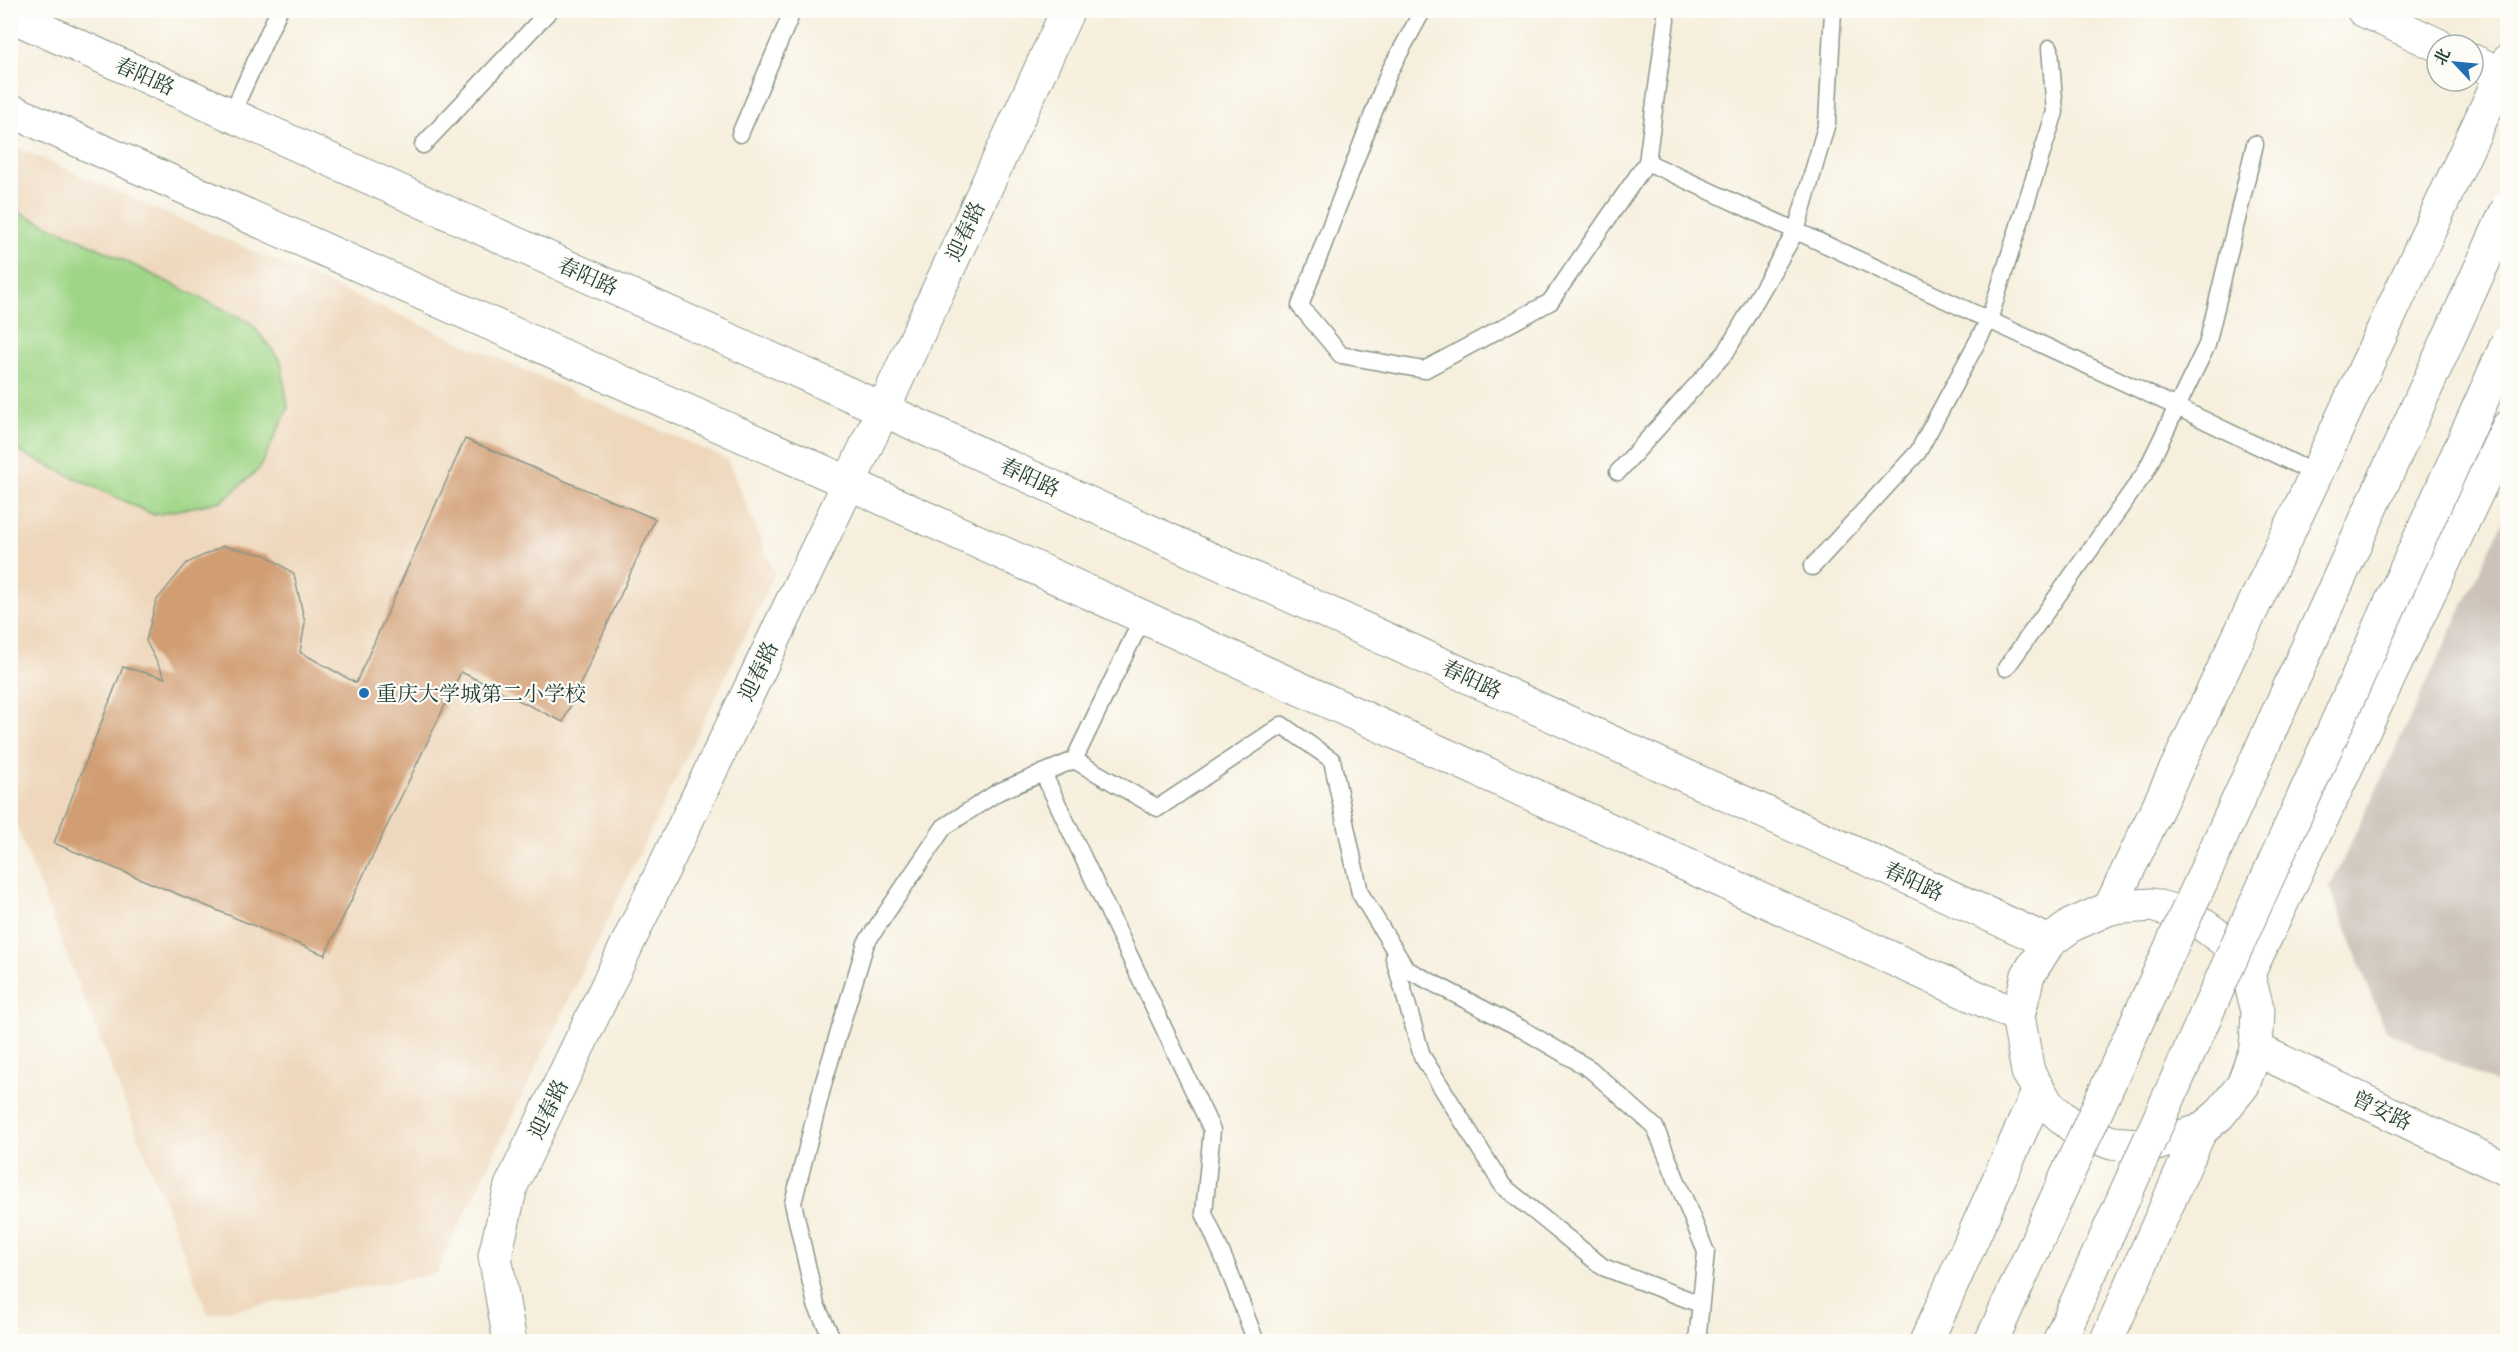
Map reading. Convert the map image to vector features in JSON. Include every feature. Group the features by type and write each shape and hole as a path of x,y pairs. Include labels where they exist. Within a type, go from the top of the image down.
{"main road":[{"name":"迎春路","path":"510,1341 495,1256 511,1185 849,483 1068,10"},
{"path":"2363,10 2425,39"},
{"name":"春阳路","path":"10,15 882,409 2049,942"},
{"path":"2110,908 2316,474 2494,65"},
{"path":"10,110 849,483 2018,1016"},
{"path":"1991,1341 2508,208"},
{"path":"2059,1341 2508,342"},
{"path":"2248,974 2508,427"},
{"path":"2151,905 2191,916 2225,941 2248,974 2258,1011 2256,1049 2243,1085 2219,1115 2200,1131 2150,1146 2112,1143 2077,1130 2048,1105 2028,1072 2018,1016 2028,975 2049,942 2072,925 2110,908 2151,905"},
{"name":"曾安路","path":"2256,1049 2508,1170"},
{"path":"1926,1341 2039,1090"},
{"path":"2106,1341 2200,1131"}],"lane":[{"path":"231,115 279,10"},
{"path":"423,145 550,10"},
{"path":"740,134 793,10"},
{"path":"1423,10 1389,72 1300,306 1341,355 1424,370 1550,302 1647,162 1666,20 1664,10"},
{"path":"1618,472 1726,351 1796,231 1827,123 1833,10"},
{"path":"1812,567 1918,452 1989,320 2055,112 2050,48"},
{"path":"2006,668 2145,473 2207,345 2255,144"},
{"path":"1647,162 2177,407 2316,474"},
{"path":"834,1341 816,1305 793,1203 824,1081 866,943 944,827 998,792 1074,760 1143,617"},
{"path":"1074,760 1158,808 1282,725 1332,760 1360,893 1406,969 1520,1028 1590,1069 1655,1127 1706,1252 1697,1341"},
{"path":"1043,773 1212,1130 1204,1213 1256,1341"},
{"path":"1390,941 1422,1056 1503,1186 1603,1267 1700,1304"}],"shaded area":[{"name":"重庆大学城第二小学校","path":"11,145 727,459 775,574 436,1274 208,1314 11,813"},
{"path":"2507,513 2507,1089 2385,1030 2330,887"}],"green space":[{"path":"11,209 82,240 250,322 281,361 288,409 259,469 222,501 154,515 11,448"}],"building":[{"path":"465,439 655,519 563,722 461,672 325,955 54,843 123,667 165,678 146,641 156,601 187,563 223,546 266,555 294,574 305,623 300,652 356,683"}],"place":[{"name":"重庆大学城第二小学校","path":"364,693"}]}
